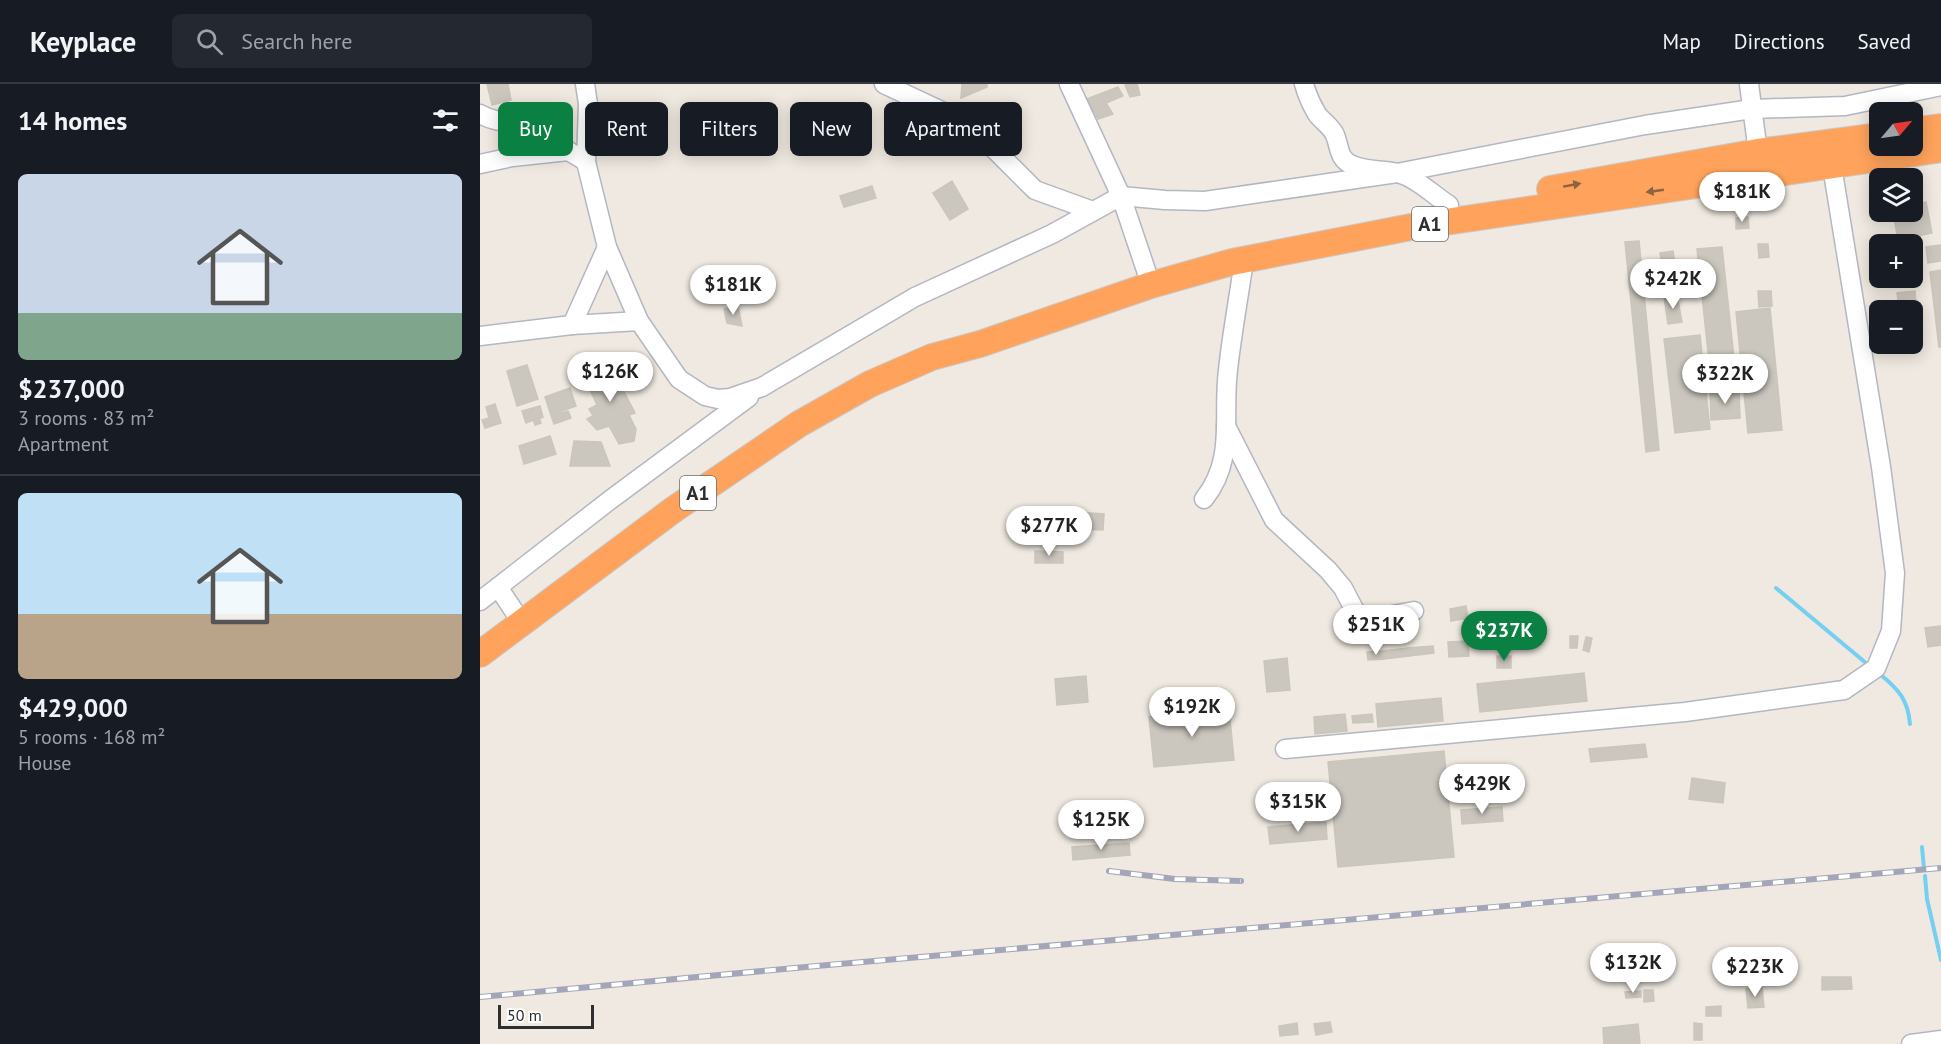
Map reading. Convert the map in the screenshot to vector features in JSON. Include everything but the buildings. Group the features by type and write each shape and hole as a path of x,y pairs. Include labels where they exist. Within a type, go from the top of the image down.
{"highway":[{"path":"1923,129 1941,127"},
{"name":"A1","path":"1148,278 1412,227 1830,154 1869,140"},
{"name":"A1","path":"480,654 673,510 799,424 870,384 932,357 981,344 1228,248 1411,215 1449,205 1758,152 1830,154 1941,149"}],"street":[{"path":"585,84 588,104 586,162 607,247 639,321 680,379 705,396 718,399 730,398 762,387"},
{"path":"884,84 952,116 982,137 1035,190 1093,212"},
{"path":"1069,84 1121,196 1148,278"},
{"path":"1304,84 1308,98 1318,115 1335,135 1338,151 1343,159 1362,169 1397,173 1420,183 1449,205"},
{"path":"1749,84 1758,152"},
{"path":"480,601 610,500 762,387 915,297 1052,234 1121,196 1205,201 1397,173 1583,136 1752,109 1845,106 1941,86"},
{"path":"480,114 498,121"},
{"path":"573,154 586,162"},
{"path":"1285,749 1685,712 1844,690 1876,668 1891,631 1894,573 1881,467 1830,154"},
{"path":"480,164 521,156"},
{"path":"572,325 607,247"},
{"path":"1204,499 1215,485 1224,463 1227,371 1244,260"},
{"path":"480,336 572,325 639,321"},
{"path":"1226,426 1274,520 1328,570 1343,588 1355,611 1366,620 1414,611"},
{"path":"498,587 522,622"},
{"path":"1911,1044 1941,1040"}],"waterway":[{"path":"1776,588 1866,663"},
{"path":"1881,675 1902,696 1910,724"},
{"path":"1922,847 1924,869"},
{"path":"1925,876 1927,899 1941,960"}],"railway":[{"path":"480,997 1941,868"},
{"path":"1109,871 1175,879 1241,881"}]}
